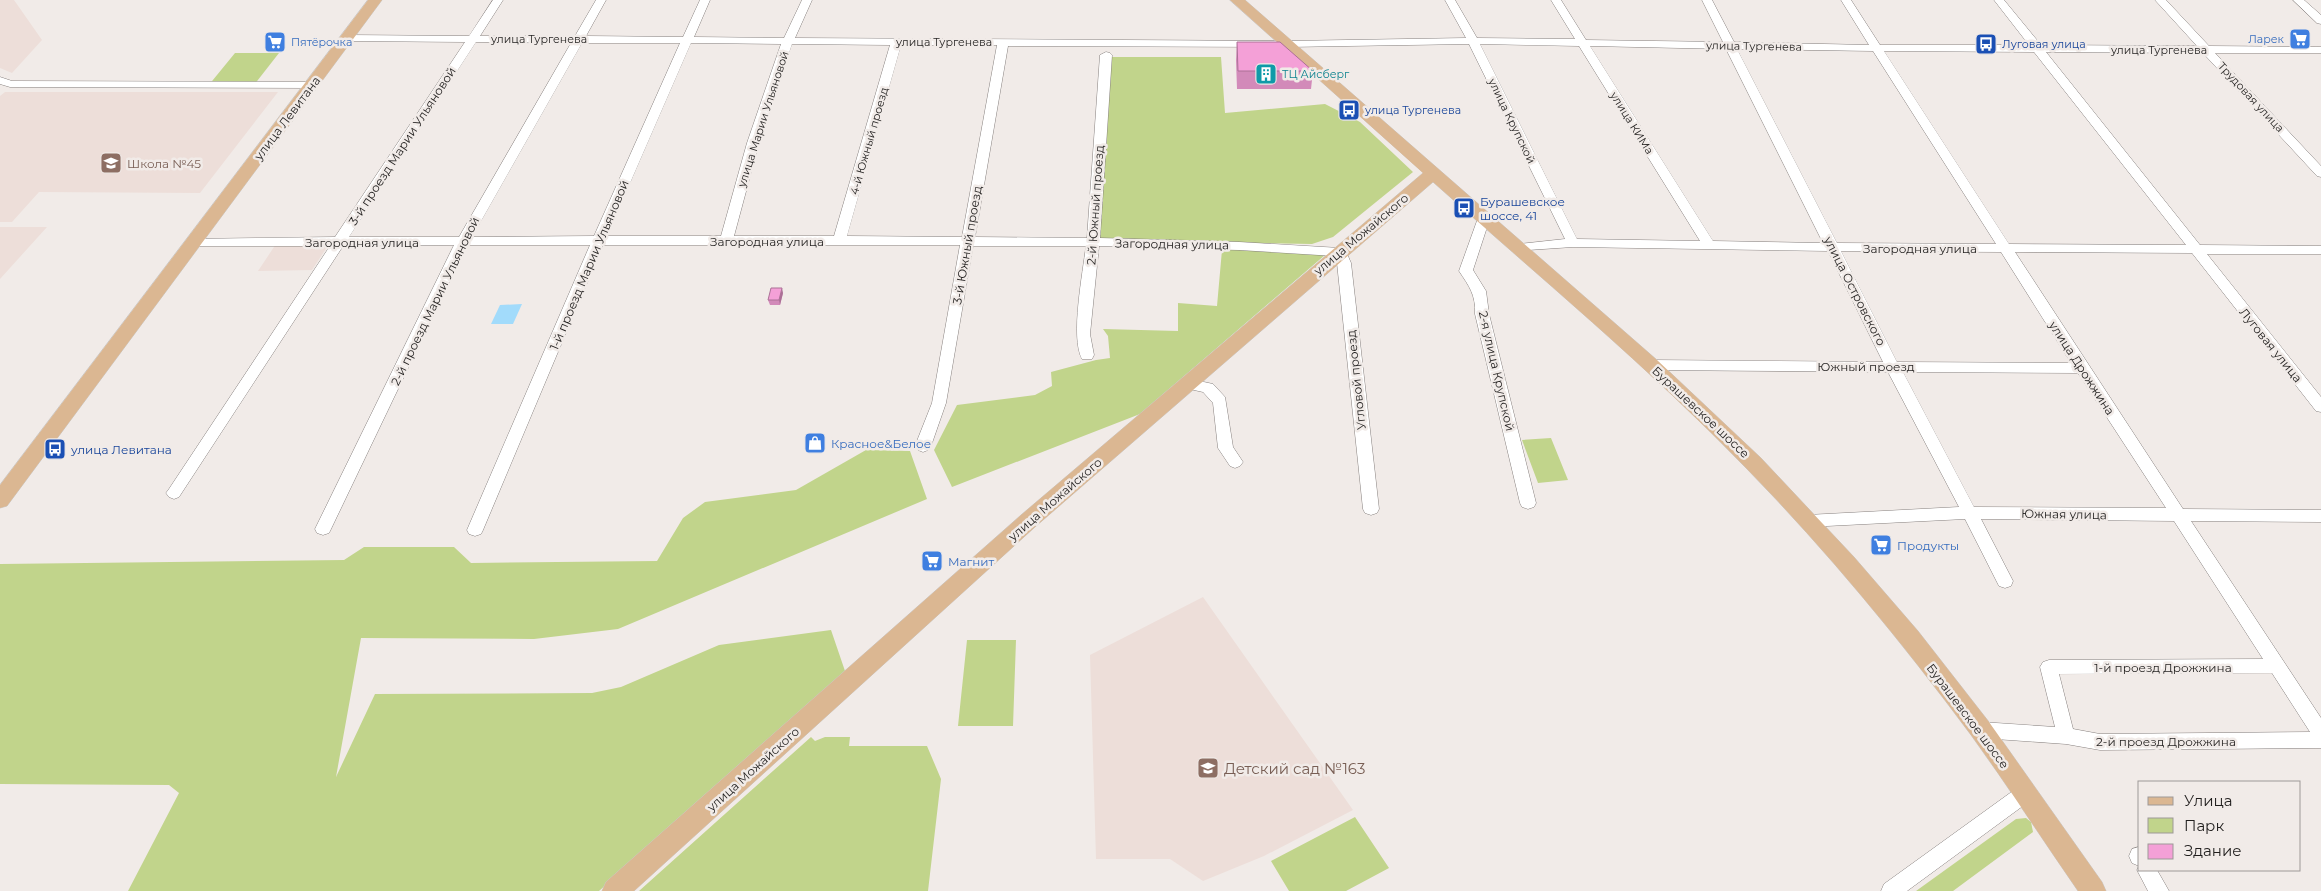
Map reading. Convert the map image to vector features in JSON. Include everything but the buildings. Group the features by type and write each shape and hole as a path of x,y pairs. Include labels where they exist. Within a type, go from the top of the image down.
{"main road":[{"name":"улица Левитана","path":"0,500 375,0"},
{"name":"Бурашевское шоссе","path":"1237,0 1650,365 1754,463 1846,563 1910,638 1981,730 2093,891"},
{"name":"улица Можайского","path":"615,891 1028,521 1199,386 1340,252 1433,173"}],"street":[{"name":"3-й проезд Марии Ульяновой","path":"174,493 498,0"},
{"name":"2-й проезд Марии Ульяновой","path":"323,529 463,241 601,0"},
{"name":"1-й проезд Марии Ульяновой","path":"475,530 598,241 705,0"},
{"name":"улица Марии Ульяновой","path":"726,240 753,143 788,41 807,0"},
{"name":"улица Крупской","path":"1450,0 1473,41 1573,243"},
{"name":"улица КИМа","path":"1556,0 1710,246"},
{"name":"улица Островского","path":"1707,0 1893,367 2005,581"},
{"name":"улица Дрожжина","path":"1846,0 2004,248 2321,733"},
{"name":"Луговая улица","path":"1999,0 2321,407"},
{"name":"Трудовая улица","path":"2160,0 2321,173"},
{"path":"2298,0 2321,21"},
{"name":"улица Тургенева","path":"347,38 1287,44 1473,41 1876,48 2321,50"},
{"name":"4-й Южный проезд","path":"839,241 897,41"},
{"name":"3-й Южный проезд","path":"922,446 939,403 1003,42"},
{"name":"2-й Южный проезд","path":"1087,355 1083,334 1093,242 1106,54"},
{"path":"0,80 10,84 312,84"},
{"name":"2-я улица Крупской","path":"1484,218 1466,271 1477,283 1482,298 1482,314 1528,504"},
{"name":"Загородная улица","path":"194,242 726,240 1093,242 1249,246 1340,252"},
{"name":"Загородная улица","path":"1519,248 1533,245 1573,243 1710,246 2321,250"},
{"name":"Угловой проезд","path":"1340,252 1344,263 1371,510"},
{"name":"Южный проезд","path":"1650,365 2082,368"},
{"path":"1199,386 1220,401 1226,448 1235,462"},
{"name":"Южная улица","path":"1807,521 1971,513 2321,516"},
{"name":"1-й проезд Дрожжина","path":"2066,736 2049,667 2276,666"},
{"name":"2-й проезд Дрожжина","path":"1981,730 2066,736 2100,742 2321,740"},
{"path":"1890,891 2024,794"},
{"path":"2148,871 2158,891"}],"shaded area":[{"path":"0,0 14,0 42,40 12,73 0,68"},
{"name":"Школа №45","path":"5,92 278,92 200,193 39,192 12,222 0,222 0,96"},
{"path":"0,227 47,227 0,279"},
{"path":"276,244 329,244 312,270 258,271"},
{"name":"Детский сад №163","path":"1203,597 1353,810 1264,856 1203,881 1170,859 1096,859 1090,655"}],"green space":[{"path":"235,53 279,53 254,85 208,86"},
{"path":"1108,57 1221,57 1225,113 1325,104 1360,122 1413,172 1333,237 1312,244 1098,240"},
{"path":"1222,250 1314,250 1325,255 1140,414 952,487 934,450 957,405 1035,395 1052,386 1051,372 1110,358 1108,336 1103,329 1178,331 1178,303 1217,306"},
{"path":"1551,438 1568,480 1538,483 1522,440"},
{"path":"866,450 910,451 927,499 618,629 534,639 361,638 336,777 375,694 592,693 621,687 719,645 831,630 845,671 599,891 128,891 179,793 169,785 0,784 0,564 344,560 364,547 454,547 471,563 657,561 683,518 705,502 796,490"},
{"path":"967,640 1016,640 1013,726 958,726"},
{"path":"811,737 815,741 825,737 850,737 849,746 927,746 941,779 928,891 639,891"},
{"path":"1355,817 1389,868 1346,891 1289,891 1271,861"},
{"path":"2026,818 2031,822 2033,832 1953,891 1916,891 2016,819"}],"water":[{"path":"522,304 513,324 491,324 500,305"}],"place":[{"name":"Ларек","path":"2300,39"},
{"name":"Пятёрочка","path":"275,42"},
{"name":"Луговая улица","path":"1986,44"},
{"name":"ТЦ Айсберг","path":"1266,74"},
{"name":"улица Тургенева","path":"1349,110"},
{"name":"Школа №45","path":"111,163"},
{"name":"Бурашевское шоссе, 41","path":"1464,208"},
{"name":"Красное&Белое","path":"815,443"},
{"name":"улица Левитана","path":"55,449"},
{"name":"Продукты","path":"1881,545"},
{"name":"Магнит","path":"932,561"},
{"name":"Детский сад №163","path":"1208,768"}]}
